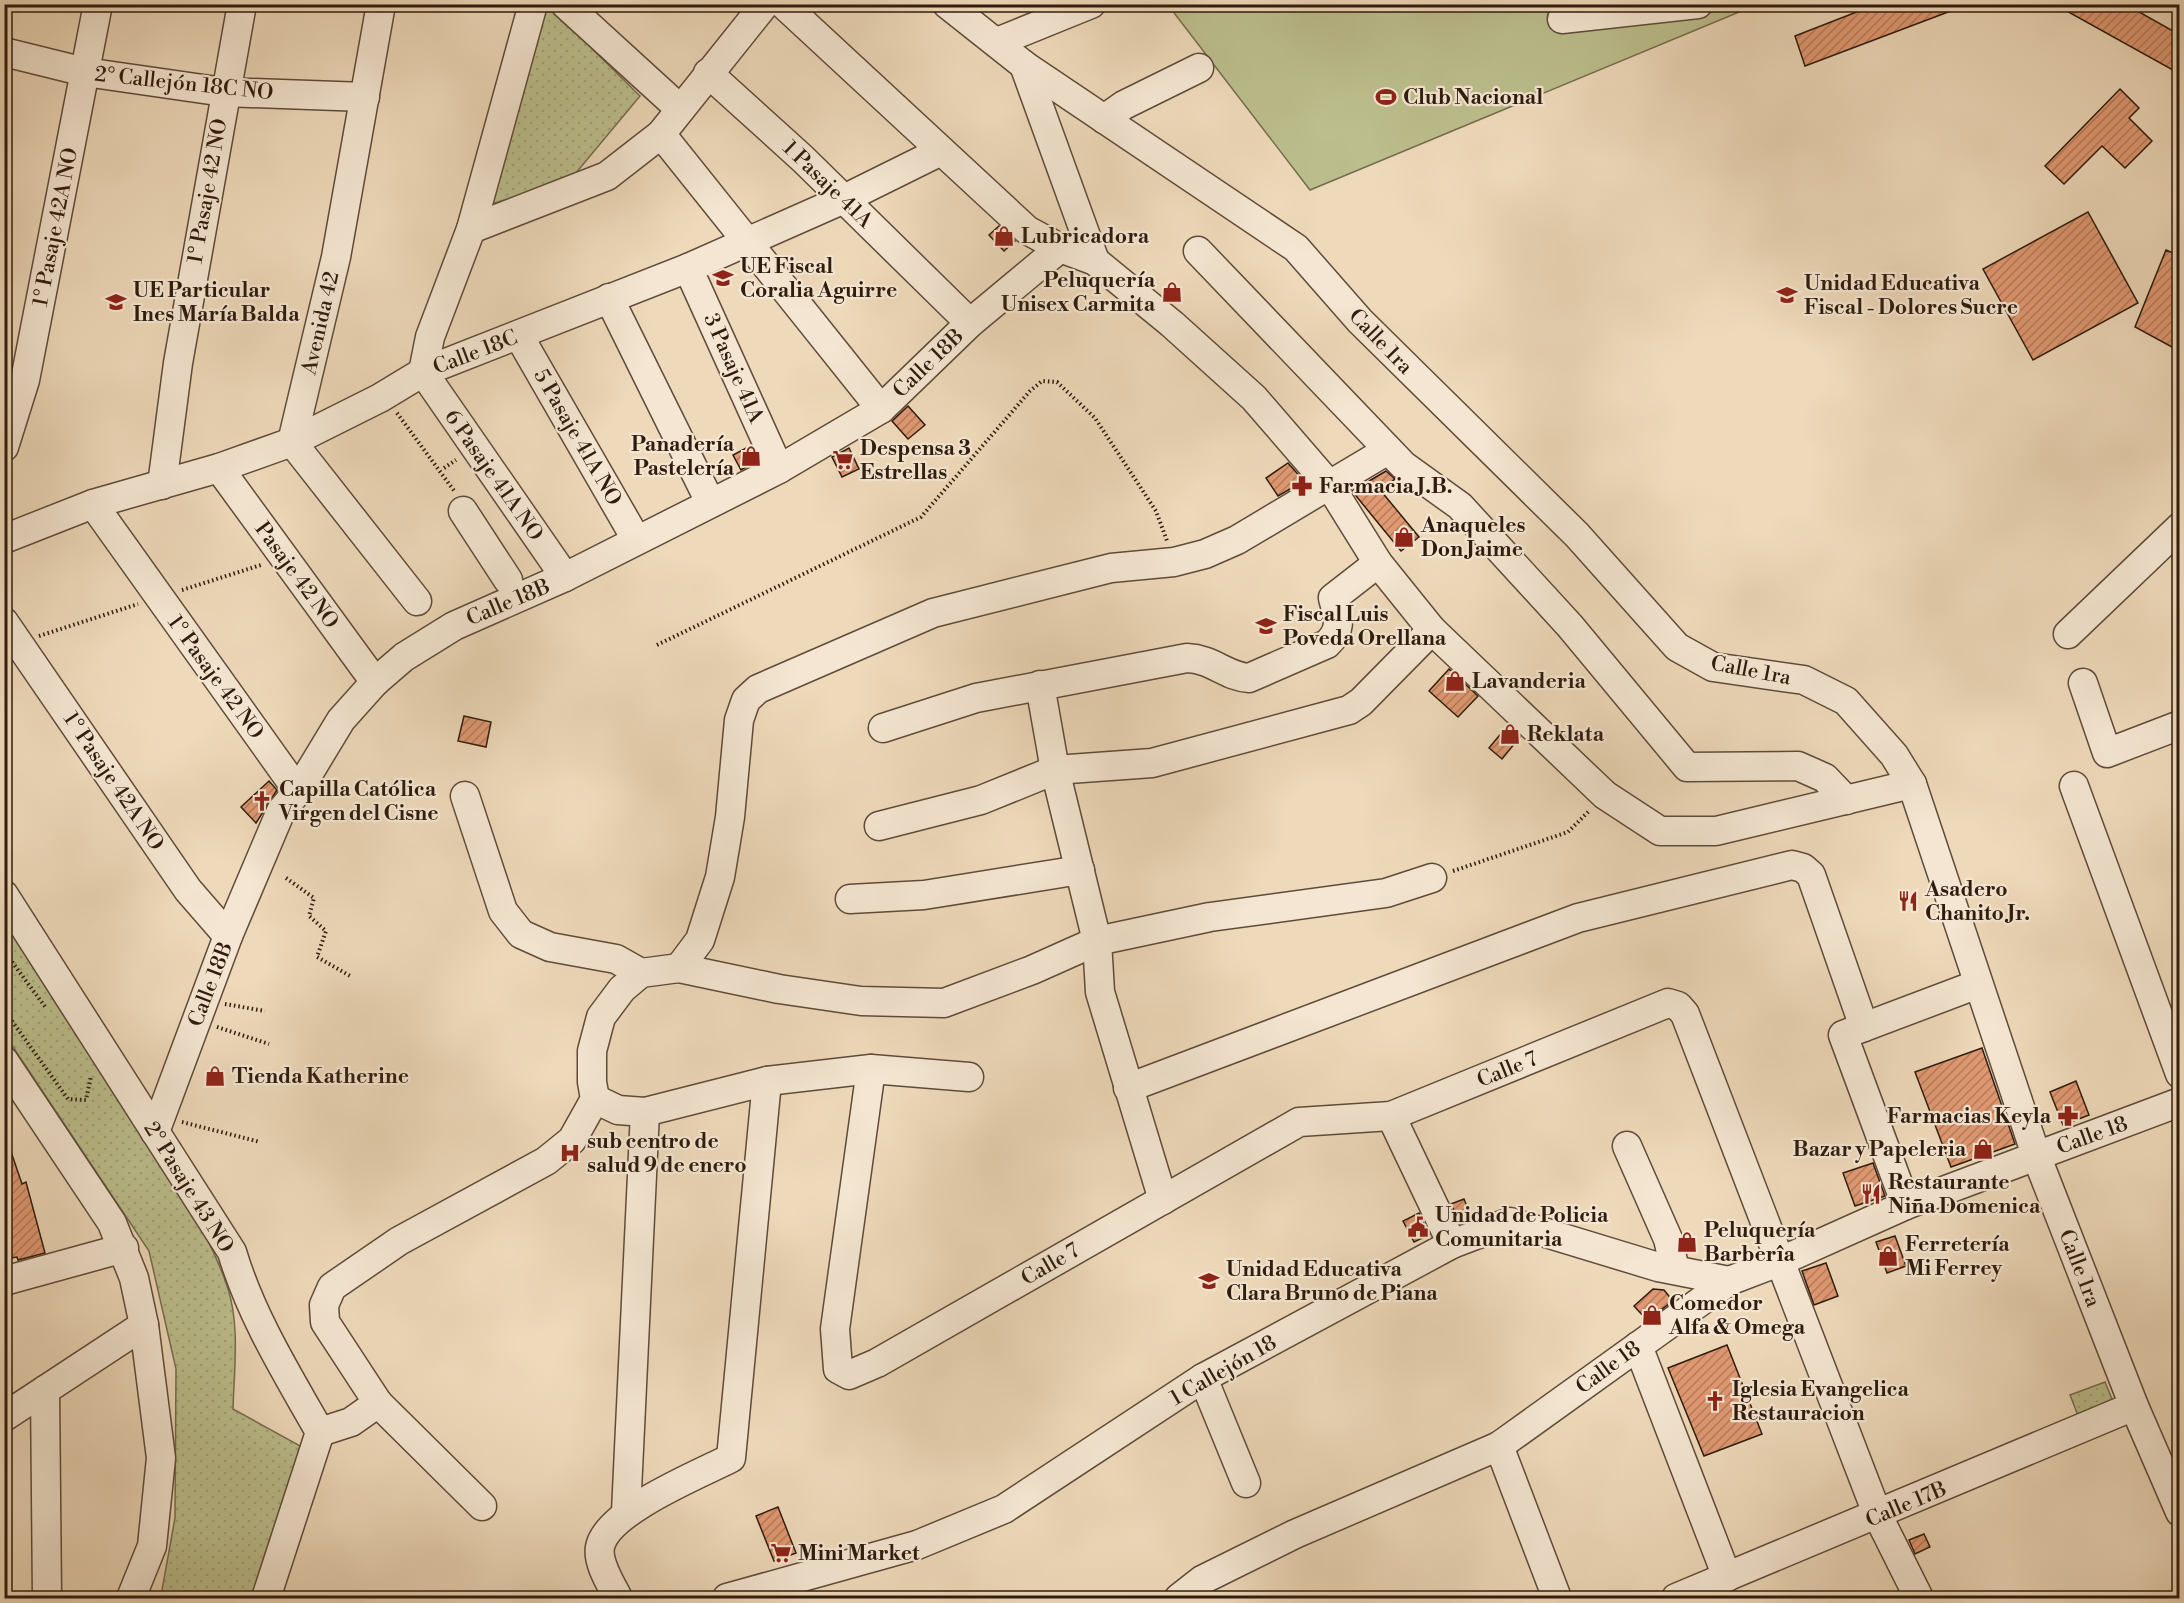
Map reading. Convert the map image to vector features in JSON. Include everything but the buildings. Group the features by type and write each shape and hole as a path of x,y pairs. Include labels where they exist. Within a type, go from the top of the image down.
{"street":[{"name":"1° Pasaje 42A NO","path":"4,447 25,380 98,4"},
{"name":"1° Pasaje 42 NO","path":"162,484 178,363 224,92 242,4"},
{"name":"Avenida 42","path":"292,442 336,257 381,4"},
{"path":"423,372 430,337 471,229 533,4"},
{"path":"565,4 680,109"},
{"path":"471,229 607,176 661,134 765,4"},
{"path":"783,4 1027,230 1060,248 1095,261 1172,324 1254,398 1330,486 1378,563 1432,630 1605,795 1660,831 1716,831 1912,784"},
{"name":"Calle 1ra","path":"948,4 1024,65 1296,248 1360,321 1577,535 1677,647 1713,668 1804,680 1846,702 1894,755 1912,784 2036,1155 2134,1406 2180,1512"},
{"path":"997,42 1091,4"},
{"path":"1562,19 1698,4"},
{"name":"2° Callejón 18C NO","path":"4,52 85,72 224,92 365,97"},
{"path":"1024,65 1095,261"},
{"path":"1104,119 1124,105 1199,68"},
{"name":"1 Pasaje 41A","path":"708,73 843,198 970,323"},
{"path":"661,134 881,409"},
{"name":"Calle 18C","path":"4,538 93,504 219,468 292,442 380,398 423,372 519,336 609,297 688,268 942,151"},
{"name":"Calle 18B","path":"158,1124 228,936 281,811 298,790 341,720 375,682 404,657 454,626 566,577 636,539 780,469 881,409 970,323 1060,248"},
{"path":"1198,251 1402,465 1460,506 1570,626 1687,767 1798,766 1825,778 1846,800"},
{"name":"3 Pasaje 41A","path":"688,268 780,469"},
{"path":"609,297 710,502"},
{"name":"5 Pasaje 41A NO","path":"519,336 636,539"},
{"name":"6 Pasaje 41A NO","path":"423,372 566,577"},
{"path":"292,442 417,601"},
{"path":"679,968 700,940 720,877 730,817 739,720 746,700 759,689 933,613 1111,568 1174,562 1205,554 1237,540 1388,450"},
{"name":"Pasaje 42 NO","path":"219,468 375,682"},
{"name":"1° Pasaje 42 NO","path":"93,504 298,790"},
{"path":"463,511 508,580"},
{"path":"2068,634 2180,527"},
{"path":"883,728 976,698 1136,670 1187,658 1215,664 1237,677 1249,678 1327,644 1337,635 1340,624 1333,598 1378,563"},
{"name":"1° Pasaje 42A NO","path":"4,622 188,890 228,936"},
{"path":"879,826 981,800 1055,770 1152,763 1348,710 1360,702 1432,630"},
{"path":"2083,683 2107,753 2180,725"},
{"path":"1040,686 1055,770 1097,941 1100,992 1163,1200"},
{"path":"2074,786 2180,1074"},
{"path":"465,796 503,911 521,934 550,947 616,959 641,973"},
{"path":"1128,1088 1578,918 1791,865 1803,868 1811,875 1864,1027"},
{"path":"850,899 924,895 1080,870"},
{"path":"482,1506 378,1403 325,1322 324,1305 332,1287 399,1241 546,1161 572,1140 595,1099 592,1082 592,1052 601,1017 622,989 641,973 679,968 778,989 861,1001 944,1003 1032,970 1097,941 1209,917 1386,893 1432,878"},
{"name":"2° Pasaje 43 NO","path":"4,895 158,1124 232,1252 240,1278 267,1339 320,1432"},
{"path":"1906,1205 1843,1035 1978,984"},
{"name":"Calle 7","path":"871,1069 835,1329 838,1369 849,1376 877,1363 1299,1122 1391,1116 1668,1003 1678,1006 1685,1014 1782,1261 1878,1516 1919,1599"},
{"path":"595,1099 618,1110 645,1112 767,1081 871,1069 969,1077"},
{"path":"9,1075 112,1223 124,1248 134,1278 144,1325 161,1458 152,1546 131,1599"},
{"path":"618,1599 602,1563 600,1546 626,1512 731,1458 767,1081"},
{"name":"Calle 18","path":"1179,1599 1202,1580 1295,1534 1499,1446 1730,1281 1782,1261 1906,1205 2180,1102"},
{"path":"626,1512 645,1112"},
{"path":"1391,1116 1452,1244"},
{"path":"1627,1146 1671,1247 1675,1270"},
{"name":"1 Callejón 18","path":"737,1597 917,1545 1004,1509 1203,1378 1452,1244 1510,1222 1675,1270 1730,1281"},
{"path":"4,1281 124,1248"},
{"path":"4,1417 144,1325"},
{"path":"1638,1346 1728,1577"},
{"path":"1203,1378 1246,1483"},
{"path":"45,1390 47,1599"},
{"path":"266,1599 320,1432 351,1422 378,1403"},
{"name":"Calle 17B","path":"1676,1599 1878,1516 2134,1406"},
{"path":"1499,1446 1557,1599"}],"path":[{"path":"657,645 921,517 1030,391 1042,381 1057,382 1095,418 1111,438 1156,511 1174,562"},
{"path":"1432,878 1568,832 1605,795"},
{"path":"286,878 314,898 309,916 318,921 326,931 317,957 352,977"},
{"path":"4,951 52,1017"},
{"path":"4,1010 68,1099 86,1100 92,1073"},
{"path":"200,1010 265,1011"},
{"path":"200,1010 269,1044"},
{"path":"158,1124 260,1142"}],"green space":[{"path":"538,5 548,5 640,96 570,180 488,205"},
{"name":"Club Nacional","path":"1168,5 1756,5 1310,190"},
{"path":"4,920 210,1244 232,1303 235,1349 233,1409 304,1448 260,1598 158,1598 162,1590 175,1518 176,1369 149,1251 5,1035"},
{"path":"2105,1382 2114,1404 2079,1418 2070,1395"}],"place":[{"name":"Club Nacional","path":"1386,97"},
{"name":"Lubricadora","path":"1004,236"},
{"name":"UE Fiscal Coralia Aguirre","path":"723,278"},
{"name":"Peluquería Unisex Carmita","path":"1172,292"},
{"name":"Unidad Educativa Fiscal - Dolores Sucre","path":"1787,295"},
{"name":"UE Particular Ines María Balda","path":"116,302"},
{"name":"Panadería Pastelería","path":"751,456"},
{"name":"Despensa 3 Estrellas","path":"843,460"},
{"name":"Farmacia J.B.","path":"1302,486"},
{"name":"Anaqueles Don Jaime","path":"1404,537"},
{"name":"Fiscal Luis Poveda Orellana","path":"1266,626"},
{"name":"Lavanderia","path":"1455,681"},
{"name":"Reklata","path":"1510,734"},
{"name":"Capilla Católica Virgen del Cisne","path":"262,801"},
{"name":"Asadero Chanito Jr.","path":"1908,901"},
{"name":"Tienda Katherine","path":"215,1076"},
{"name":"Farmacias Keyla","path":"2068,1116"},
{"name":"Bazar y Papeleria","path":"1983,1149"},
{"name":"sub centro de salud 9 de enero","path":"570,1153"},
{"name":"Restaurante Niña Domenica","path":"1871,1194"},
{"name":"Unidad de Policia Comunitaria","path":"1418,1227"},
{"name":"Peluquería Barberîa","path":"1687,1242"},
{"name":"Ferretería Mi Ferrey","path":"1888,1256"},
{"name":"Unidad Educativa Clara Bruno de Piana","path":"1209,1281"},
{"name":"Comedor Alfa & Omega","path":"1652,1315"},
{"name":"Iglesia Evangelica Restauracion","path":"1715,1401"},
{"name":"Mini Market","path":"781,1553"}]}
